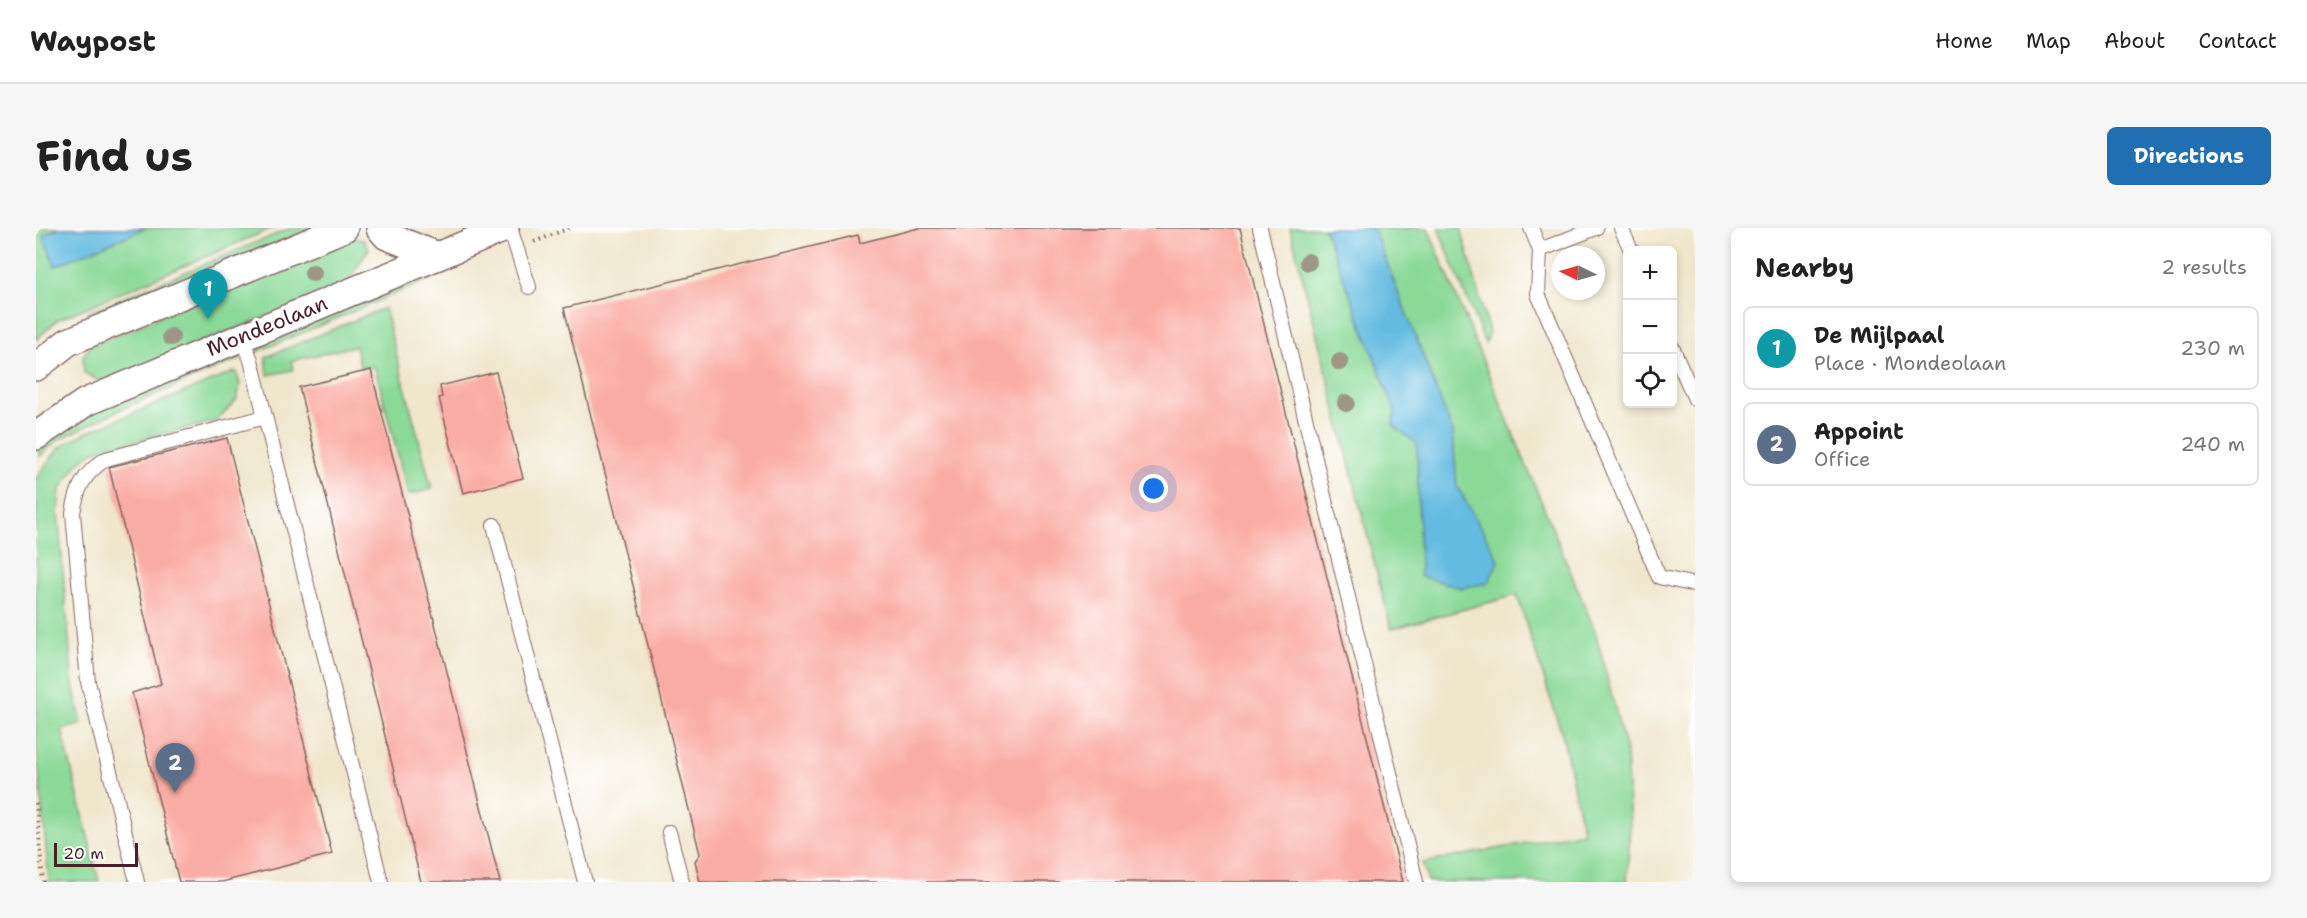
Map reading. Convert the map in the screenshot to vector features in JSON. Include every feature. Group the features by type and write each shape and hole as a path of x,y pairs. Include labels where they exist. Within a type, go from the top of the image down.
{"street":[{"path":"36,367 68,342 344,228"},
{"path":"380,228 387,236 438,256"},
{"name":"Mondeolaan","path":"36,436 86,402 505,228"}],"lane":[{"path":"510,228 529,287"},
{"path":"1260,228 1416,882"},
{"path":"1531,228 1540,250 1538,294 1659,578 1695,585"},
{"path":"1540,250 1596,228"},
{"path":"1621,228 1629,246"},
{"path":"241,336 251,360 381,882"},
{"path":"1675,354 1695,399"},
{"path":"137,882 88,682 73,513 76,494 82,480 92,468 106,459 265,417"},
{"path":"494,525 585,882"},
{"path":"669,832 682,882"}],"path":[{"path":"36,803 43,882"}],"green space":[{"path":"36,228 273,228 57,320 36,340"},
{"path":"291,228 313,228 90,322 87,313"},
{"path":"1290,228 1428,228 1595,631 1626,751 1630,825 1627,882 1428,882 1423,863 1583,832 1563,737 1517,595 1391,629"},
{"path":"1438,228 1461,228 1489,332 1485,343"},
{"path":"347,237 364,240 369,249 346,285 101,382 84,373 83,356 90,346"},
{"path":"459,267 123,408 58,440 40,456 38,452 63,428 98,408 416,277"},
{"path":"384,308 432,489 408,495 375,367 361,368 355,346 291,361 293,370 268,375 266,357"},
{"path":"236,371 240,385 237,399 217,421 94,451 77,464 60,490 58,513 73,686 82,724 62,730 99,882 49,882 36,738 36,478 59,448 85,433"}],"water":[{"path":"59,228 146,228 55,266 43,235"},
{"path":"1324,228 1373,228 1453,433 1457,486 1499,560 1488,583 1461,588 1420,576 1417,444 1393,425 1395,411"}],"building":[{"path":"919,228 1240,228 1403,882 700,882 695,861 700,854 564,308 858,235 860,243"},
{"path":"371,370 500,882 421,882 299,387"},
{"path":"496,372 523,478 463,493 439,398 442,397 440,386"},
{"path":"227,438 332,854 222,882 179,882 132,693 161,684 109,467"}],"place":[{"name":"De Mijlpaal","path":"208,319"},
{"name":"Appoint","path":"175,793"}]}
